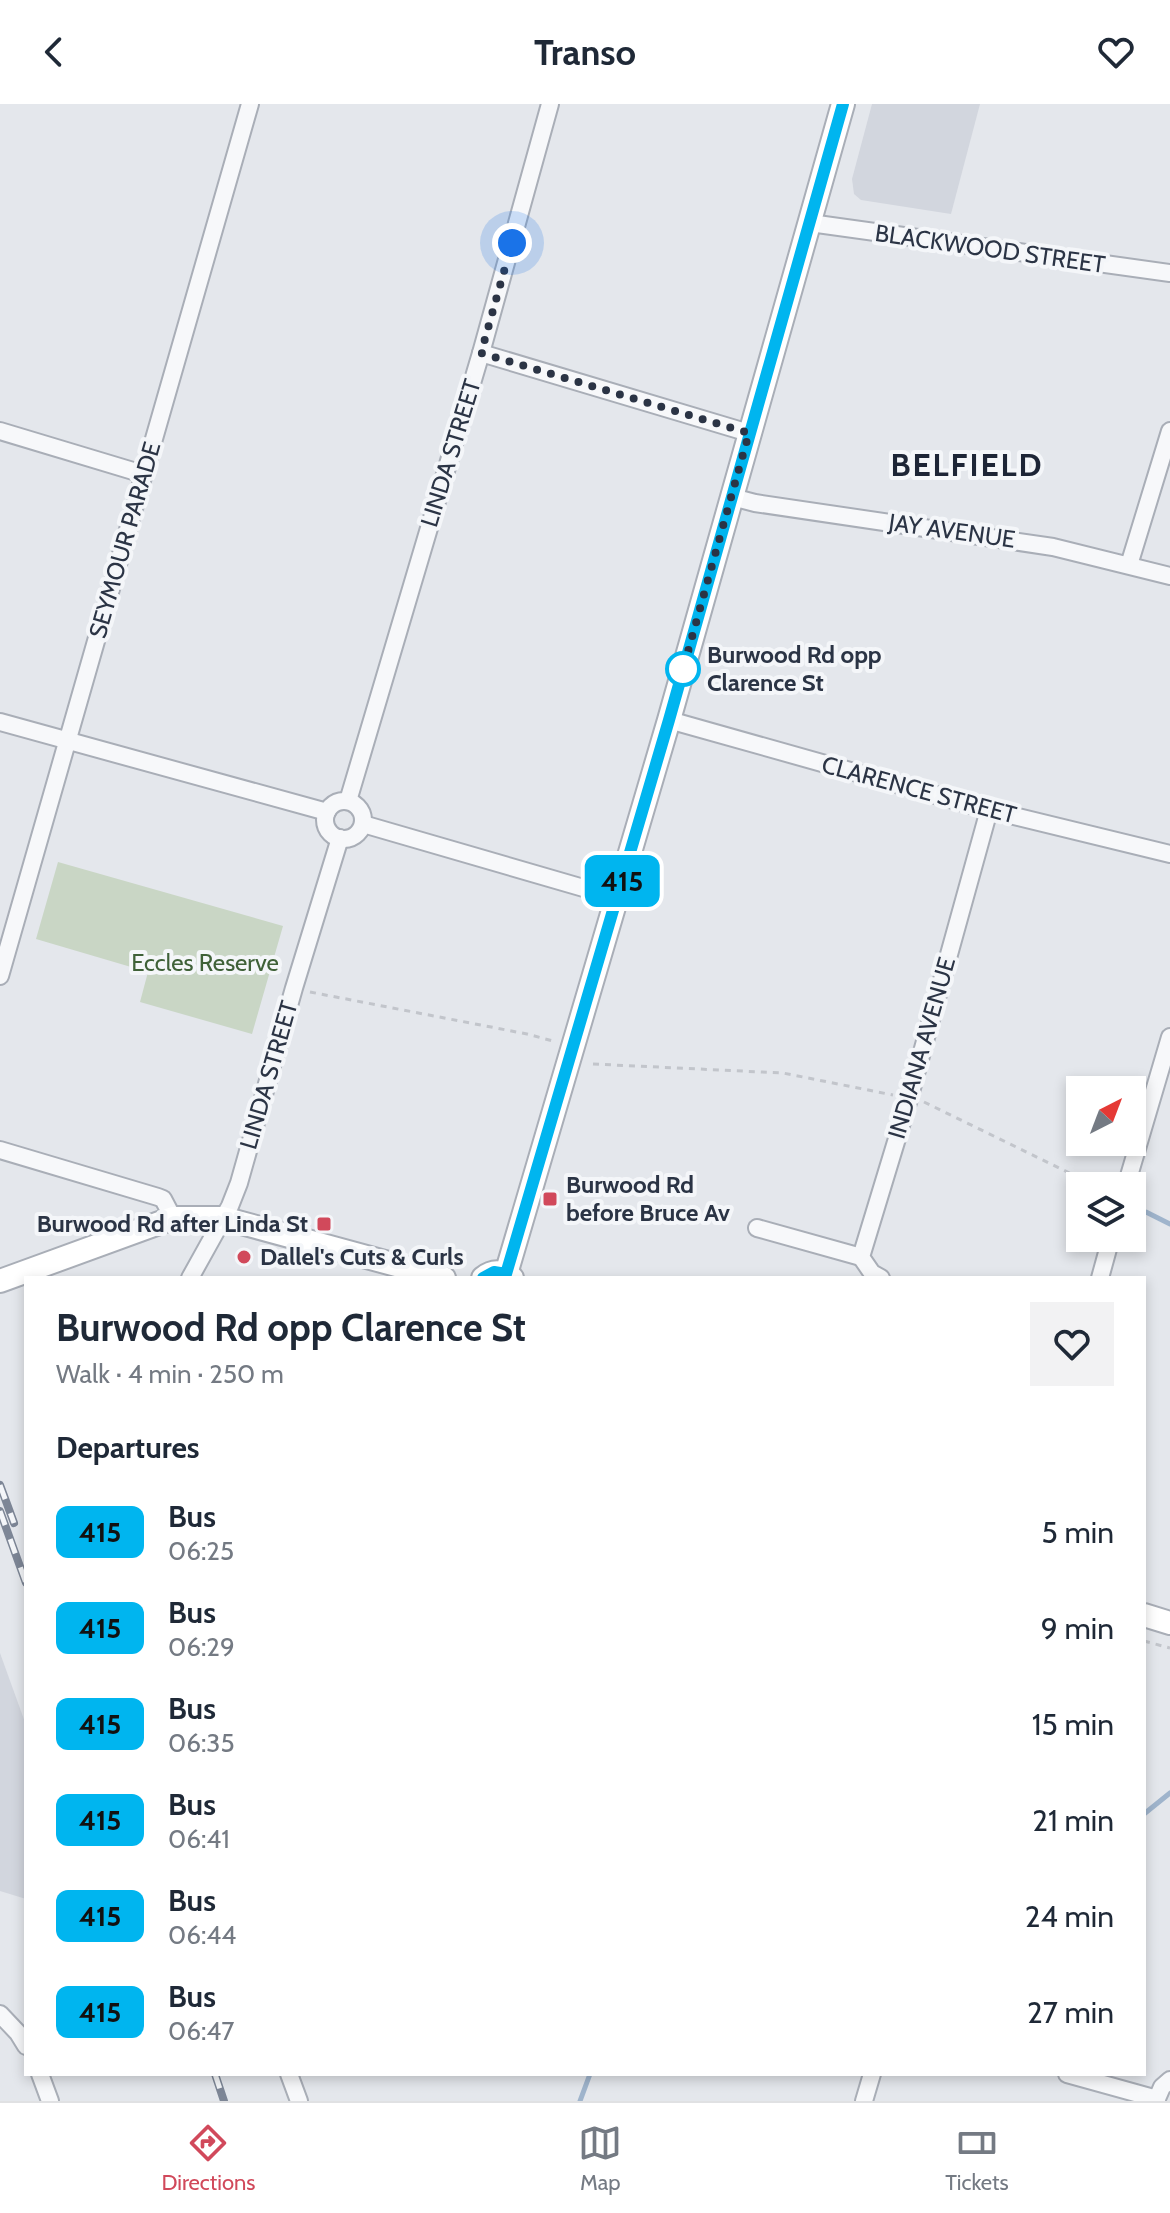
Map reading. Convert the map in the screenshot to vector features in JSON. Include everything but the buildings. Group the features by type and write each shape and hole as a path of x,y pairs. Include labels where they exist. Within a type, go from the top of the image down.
{"main road":[{"path":"487,1276 494,1272 509,1276 843,104"},
{"path":"0,1281 173,1218 223,1218 437,1276"},
{"path":"1146,1616 1170,1623"}],"street":[{"name":"SEYMOUR PARADE","path":"0,976 250,104"},
{"name":"LINDA STREET","path":"348,801 481,353 550,104"},
{"name":"BLACKWOOD STREET","path":"810,223 1170,273"},
{"path":"481,353 749,433"},
{"path":"0,431 143,474"},
{"path":"1129,565 1170,431"},
{"name":"JAY AVENUE","path":"732,497 1053,547 1170,576"},
{"name":"CLARENCE STREET","path":"669,720 989,810 1170,854"},
{"path":"0,722 327,812"},
{"path":"348,801 359,807 363,824 351,837 340,838 327,827 327,812 335,803 348,801"},
{"name":"INDIANA AVENUE","path":"861,1257 909,1099 989,810"},
{"path":"363,824 618,898"},
{"name":"LINDA STREET","path":"191,1276 239,1183 340,838"},
{"path":"1130,1172 1170,1037"},
{"path":"0,1150 158,1197 163,1199 173,1218"},
{"path":"757,1228 861,1257 877,1276"},
{"path":"1101,1276 1107,1252"},
{"path":"0,2014 24,2043"},
{"path":"41,2076 50,2101"},
{"path":"290,2076 299,2101"},
{"path":"864,2101 871,2076"},
{"path":"1074,2076 1157,2100 1162,2087 1170,2080"}],"path":[{"path":"294,988 553,1041"},
{"path":"593,1064 783,1073 927,1103 1067,1172"},
{"path":"1146,1642 1170,1648"}],"shaded area":[{"path":"872,104 980,104 951,214 861,200 854,194 852,179"},
{"path":"0,1653 24,1719 24,1898 0,1891"}],"green space":[{"name":"Eccles Reserve","path":"58,862 283,926 252,1034 140,1002 148,972 36,939"}],"waterway":[{"path":"1146,1212 1170,1224"},
{"path":"1146,1812 1170,1793"},
{"path":"580,2101 589,2076"}],"railway":[{"path":"0,1485 14,1523"},
{"path":"0,1511 24,1577"},
{"path":"216,2076 224,2101"}],"bus line":[{"name":"415","path":"486,1276 494,1272 506,1274 618,898 843,104"}],"place":[{"name":"Burwood Rd opp Clarence St","path":"683,669"},
{"name":"Burwood Rd before Bruce Av","path":"550,1199"},
{"name":"Burwood Rd after Linda St","path":"324,1224"},
{"name":"Dallel's Cuts & Curls","path":"244,1257"}],"district":[{"name":"BELFIELD","path":"967,465"}],"route":[{"path":"512,243 481,353 749,433 682,673 683,669"}]}
